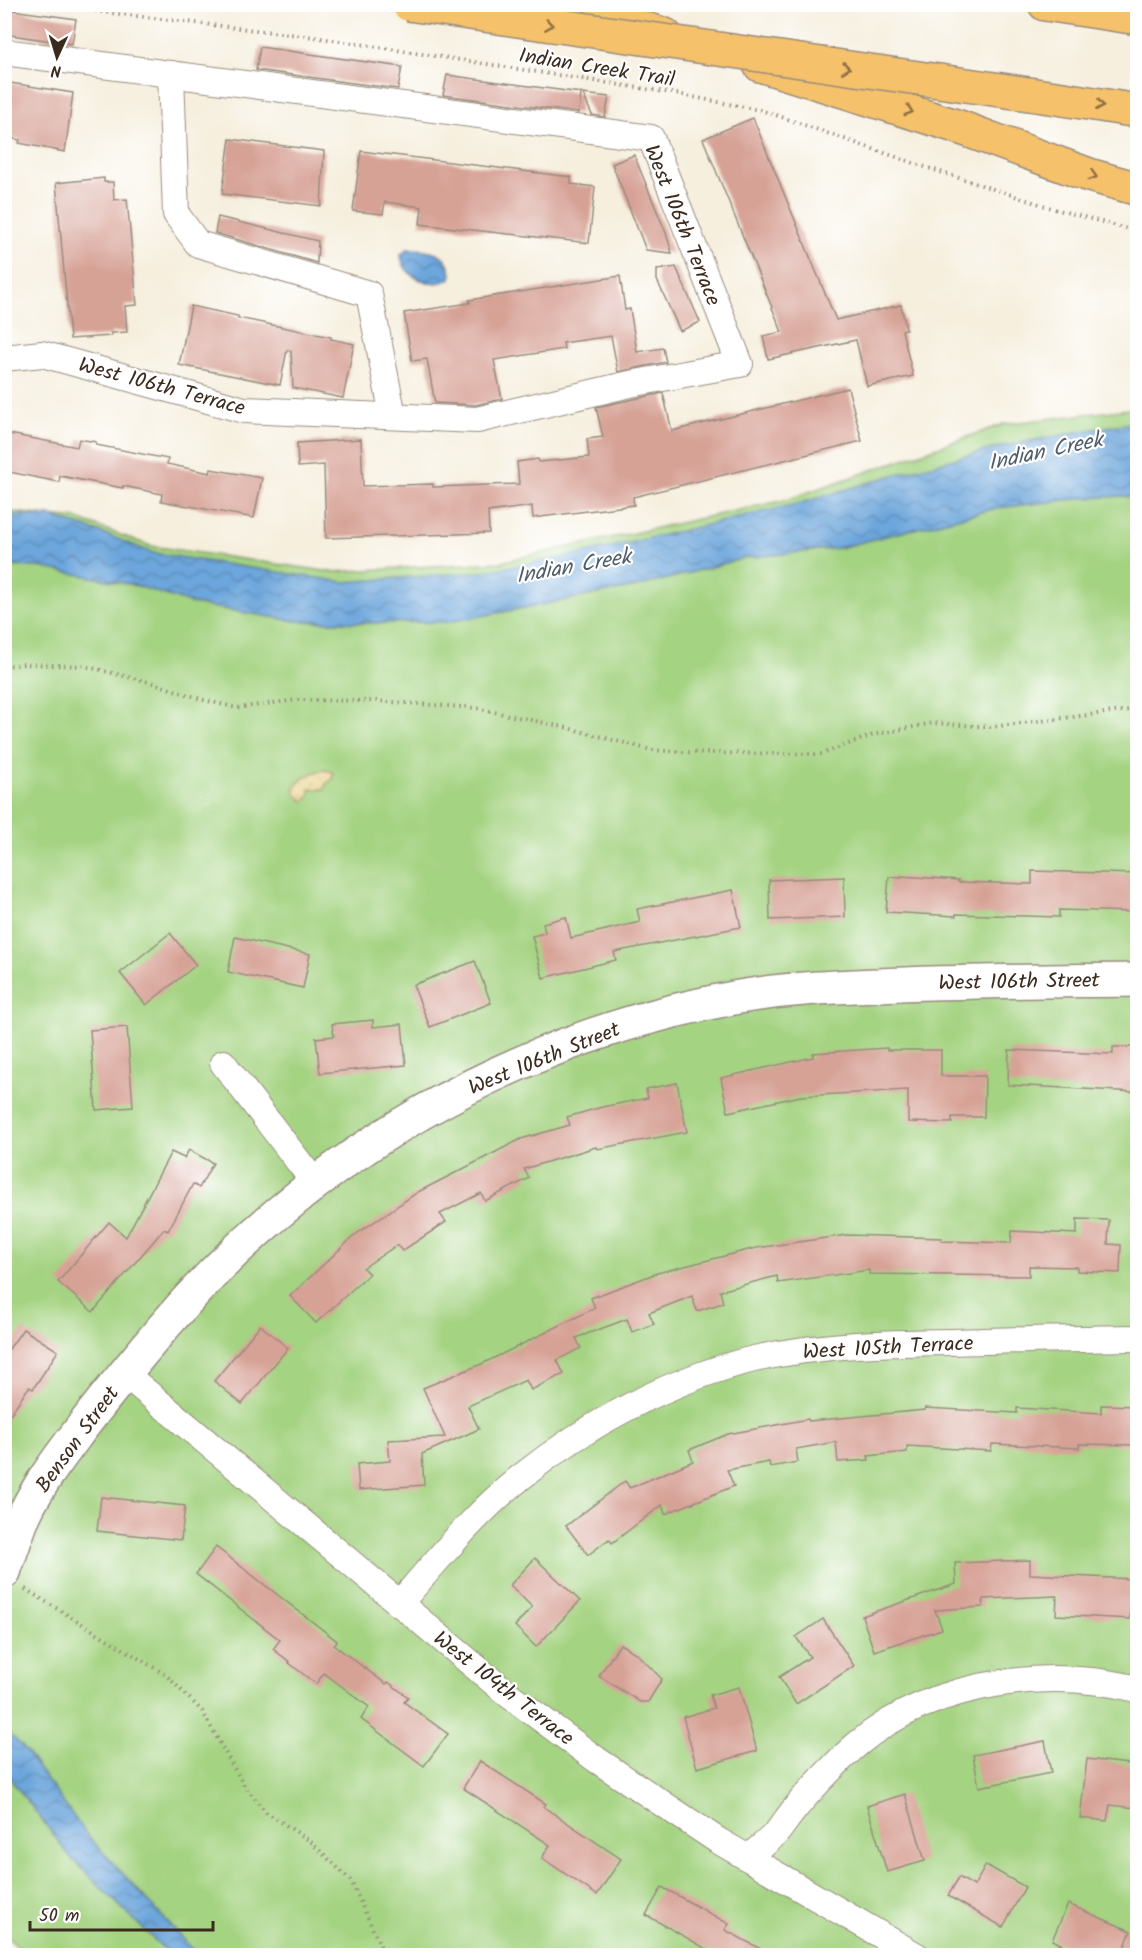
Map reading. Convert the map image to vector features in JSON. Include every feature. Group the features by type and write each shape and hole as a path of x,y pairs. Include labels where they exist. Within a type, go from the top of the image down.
{"highway":[{"path":"408,4 1137,111"},
{"path":"600,4 633,25 958,127 1089,175 1137,189"},
{"path":"1045,4 1137,18"}],"street":[{"name":"West 106th Terrace","path":"4,52 651,138 740,364 630,384 477,420 244,410 42,354 4,358"},
{"path":"171,74 176,214 198,244 369,294 393,416"},
{"name":"West 106th Street","path":"125,1374 196,1290 245,1242 315,1183 349,1158 437,1102 510,1067 575,1040 644,1019 739,997 807,988 924,983 1137,980"},
{"path":"223,1063 315,1183"},
{"name":"West 105th Terrace","path":"399,1604 462,1531 520,1478 567,1442 620,1411 693,1378 753,1360 826,1347 867,1343 1137,1338"},
{"name":"Benson Street","path":"13,1579 25,1514 47,1473 125,1374"},
{"name":"West 104th Terrace","path":"125,1374 509,1695 588,1754 717,1840 917,1956"},
{"path":"748,1858 777,1832 797,1806 843,1757 866,1738 910,1712 953,1695 1004,1682 1052,1678 1090,1680 1137,1689"}],"path":[{"name":"Indian Creek Trail","path":"35,4 314,37 678,94 764,111 918,165 1055,209 1137,232"},
{"path":"4,666 24,664 84,666 153,682 204,700 237,708 297,700 377,701 476,708 568,728 651,750 701,753 822,754 873,735 933,723 991,727 1137,709"},
{"path":"13,1579 166,1675 202,1711 243,1784 266,1812 310,1841 351,1881 385,1956"}],"green space":[{"path":"1137,408 1137,1955 27,1956 5,1935 5,511 77,519 151,546 332,572 500,562 786,500 1004,424"}],"sand":[{"path":"325,770 333,772 333,779 326,784 325,789 311,789 308,798 303,801 295,793 294,788 308,775"}],"water":[{"path":"407,249 438,253 447,262 451,278 436,283 413,276 403,263 401,255"},
{"name":"Indian Creek","path":"1137,422 1137,498 1123,496 1084,498 997,508 839,548 745,558 641,586 449,622 295,621 193,604 138,586 39,567 5,566 5,515 50,516 153,553 344,582 479,572 572,556 797,504 897,474 1004,446"},
{"path":"4,1729 22,1746 87,1835 198,1955 170,1955 72,1859 5,1772"}],"building":[{"path":"4,9 76,19 72,44 4,34"},
{"path":"260,47 402,67 398,89 256,70"},
{"path":"447,75 581,93 579,113 443,95"},
{"path":"4,82 73,93 65,152 19,143 20,140 4,137"},
{"path":"583,94 609,97 605,117 592,115"},
{"path":"753,118 836,320 901,305 906,329 902,330 913,376 867,386 856,340 768,359 763,336 782,332 703,139"},
{"path":"230,139 324,151 321,206 222,194"},
{"path":"361,151 571,177 571,184 595,187 589,243 420,224 422,207 385,202 383,214 353,211"},
{"path":"634,155 672,253 646,250 612,164"},
{"path":"104,178 104,182 113,182 114,200 127,199 137,305 125,306 127,332 111,333 111,336 70,339 56,183"},
{"path":"218,217 318,241 317,263 215,233"},
{"path":"676,267 700,322 680,331 657,280 657,270"},
{"path":"620,276 625,310 630,309 637,352 663,348 666,362 618,372 611,336 563,343 564,349 494,360 502,399 476,405 435,403 427,359 412,361 404,313 470,303 469,300"},
{"path":"191,306 354,344 343,398 293,388 291,351 287,350 280,385 179,365"},
{"path":"848,388 862,441 633,497 634,505 533,518 532,506 488,512 489,533 326,538 324,465 298,467 297,443 361,439 363,486 433,484 433,487 519,484 517,462 589,457 587,439 603,437 596,407 663,393 672,431"},
{"path":"4,433 77,447 79,439 96,442 96,445 168,459 167,464 210,473 211,469 262,478 254,518 161,501 162,494 123,486 123,488 60,476 59,482 4,471"},
{"path":"1032,871 1137,874 1137,912 1059,910 1059,917 956,914 956,916 886,912 889,877 1032,884"},
{"path":"844,877 845,917 770,920 769,880"},
{"path":"733,890 741,927 614,952 616,960 543,978 532,936 545,933 543,923 566,917 571,938 640,922 637,909"},
{"path":"170,933 196,965 146,1005 120,973"},
{"path":"235,937 310,954 303,988 228,972"},
{"path":"475,961 491,1003 430,1027 413,985"},
{"path":"373,1020 373,1027 402,1024 406,1065 320,1073 316,1038 334,1036 332,1024"},
{"path":"127,1027 133,1107 96,1110 90,1030"},
{"path":"1113,1047 1137,1047 1137,1092 1008,1085 1009,1050 1113,1054"},
{"path":"887,1048 887,1050 941,1050 941,1076 985,1076 984,1117 952,1117 952,1123 908,1122 908,1090 801,1096 728,1112 721,1078 813,1057 813,1053"},
{"path":"677,1083 687,1132 597,1149 596,1147 524,1169 529,1178 485,1201 481,1193 440,1214 446,1222 402,1251 397,1245 363,1268 369,1274 316,1323 290,1296 355,1235 418,1192 521,1139 570,1125 567,1117 648,1098 646,1089"},
{"path":"189,1150 213,1163 199,1188 193,1184 168,1231 164,1229 93,1312 58,1282 109,1222 126,1237 171,1152 184,1158"},
{"path":"1077,1219 1109,1220 1108,1244 1121,1245 1120,1273 1077,1271 1077,1267 1029,1266 1029,1276 869,1274 869,1270 778,1283 777,1276 720,1291 723,1303 697,1311 692,1296 649,1313 654,1324 632,1332 627,1319 576,1338 581,1348 557,1360 564,1374 531,1390 526,1380 468,1406 479,1429 422,1454 424,1485 359,1490 357,1464 390,1461 388,1440 445,1437 423,1388 484,1363 595,1308 591,1298 657,1273 756,1248 847,1235 1011,1243 1012,1231 1077,1234"},
{"path":"260,1325 288,1348 242,1404 214,1381"},
{"path":"23,1329 58,1351 33,1389 29,1387 4,1423 4,1356"},
{"path":"1101,1405 1137,1406 1137,1445 1079,1444 1079,1448 992,1444 991,1451 907,1446 907,1452 868,1456 869,1460 838,1462 836,1442 796,1449 798,1462 770,1467 769,1462 727,1470 734,1486 665,1514 662,1505 612,1543 609,1539 588,1555 566,1526 625,1481 630,1488 693,1461 689,1450 728,1434 808,1419 809,1421 925,1410 925,1408 1017,1413 1017,1408 1101,1413"},
{"path":"101,1497 185,1506 181,1540 97,1531"},
{"path":"216,1547 337,1641 334,1645 386,1684 388,1682 408,1697 404,1702 448,1734 424,1766 361,1719 369,1707 324,1673 316,1684 273,1649 280,1640 196,1574"},
{"path":"535,1558 580,1601 536,1647 515,1626 532,1607 510,1585"},
{"path":"1030,1560 1030,1574 1132,1579 1130,1619 1056,1615 1057,1596 983,1599 983,1607 935,1610 942,1629 874,1651 862,1616 956,1584 955,1563"},
{"path":"823,1619 854,1666 796,1704 779,1677 810,1657 796,1637"},
{"path":"620,1644 637,1654 662,1679 648,1702 640,1702 599,1676"},
{"path":"739,1687 757,1751 697,1768 683,1717 714,1708 710,1695"},
{"path":"1045,1741 1051,1773 979,1787 973,1755"},
{"path":"1087,1759 1137,1765 1137,1808 1110,1805 1107,1821 1080,1818"},
{"path":"480,1761 546,1804 544,1807 621,1859 597,1895 542,1858 550,1845 463,1788"},
{"path":"905,1794 925,1861 887,1872 867,1806"},
{"path":"986,1865 1025,1887 1003,1927 948,1896 959,1877 974,1886"},
{"path":"662,1887 729,1924 725,1930 774,1956 719,1956 646,1915"},
{"path":"1068,1904 1131,1931 1121,1956 1088,1956 1052,1940"}]}
